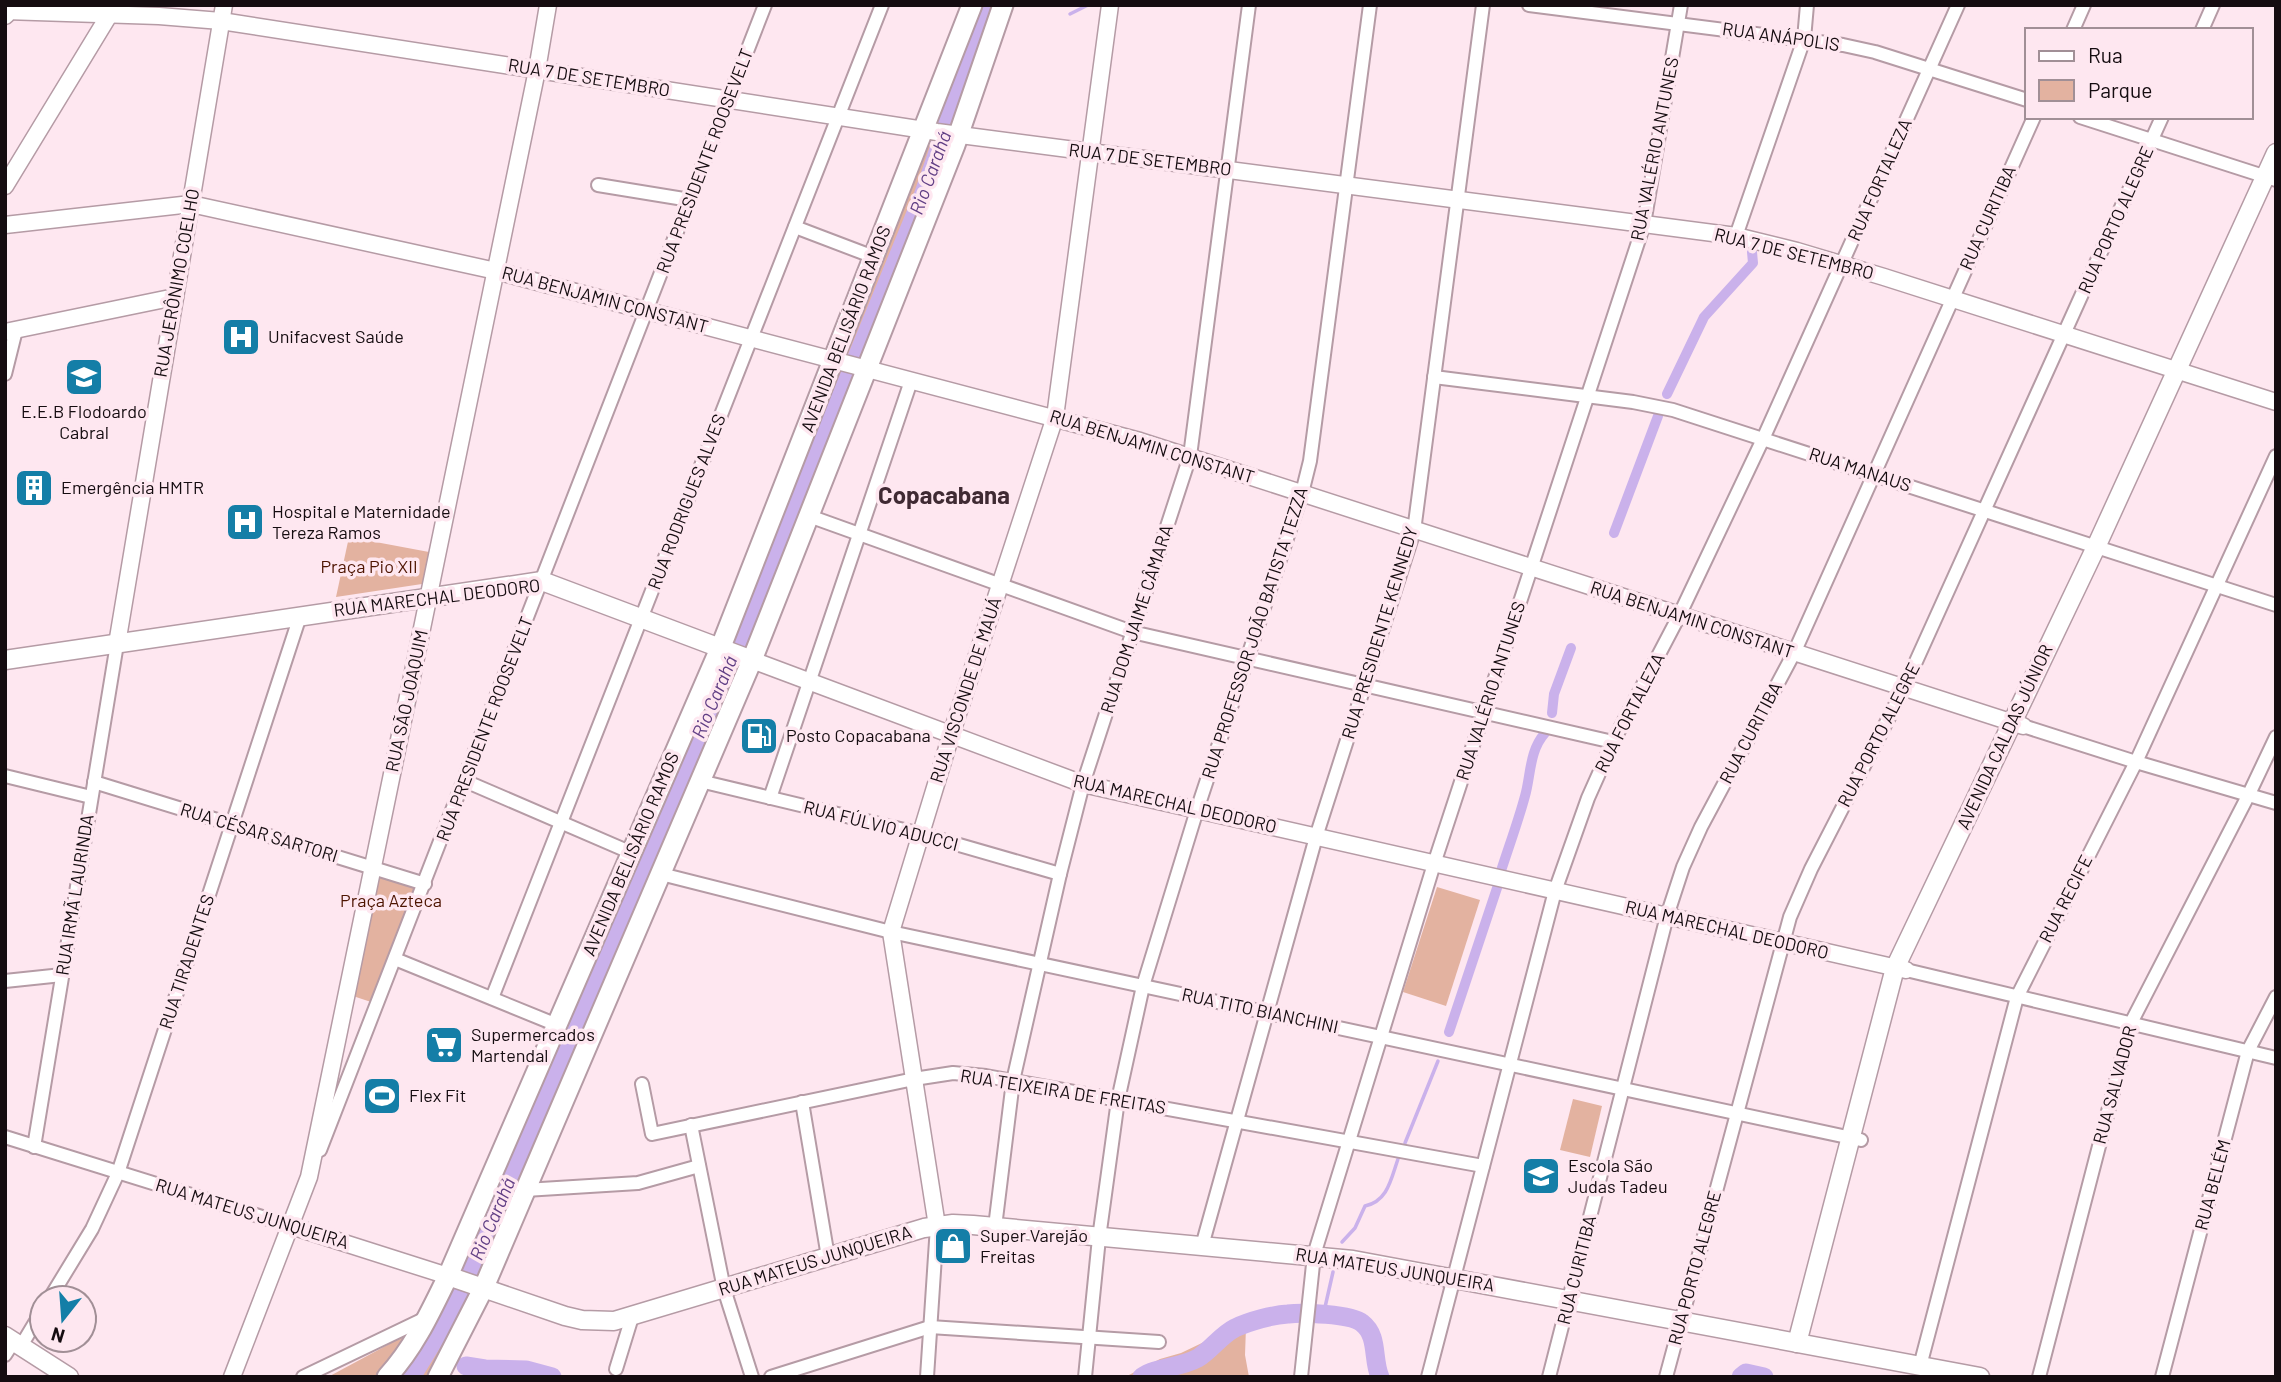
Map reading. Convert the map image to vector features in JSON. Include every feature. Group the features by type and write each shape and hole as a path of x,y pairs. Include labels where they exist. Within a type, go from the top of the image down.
{"main road":[{"name":"AVENIDA BELISÁRIO RAMOS","path":"438,1377 525,1190 661,874 809,516 864,369 943,132 972,5"},
{"name":"AVENIDA BELISÁRIO RAMOS","path":"387,1377 411,1345 452,1277 557,1025 724,649 839,362 874,257 943,132 1003,5"},
{"name":"AVENIDA CALDAS JÚNIOR","path":"1802,1344 1901,969 2101,549 2272,179 2276,153"},
{"name":"RUA MARECHAL DEODORO","path":"5,660 542,581 749,659"},
{"name":"RUA MATEUS JUNQUEIRA","path":"452,1277 582,1320 614,1321 937,1226 995,1227 1353,1260 1980,1377"},
{"path":"11,1344 68,1375"}],"street":[{"name":"RUA SÃO JOAQUIM","path":"232,1377 309,1177 537,70 548,5"},
{"name":"RUA PRESIDENTE ROOSEVELT","path":"309,1177 765,5"},
{"name":"RUA RODRIGUES ALVES","path":"492,998 882,5"},
{"name":"RUA VISCONDE DE MAUÁ","path":"927,1377 937,1226 891,932 951,735 1055,417 1110,5"},
{"name":"RUA DOM JAIME CÂMARA","path":"995,1227 1013,1081 1060,874 1083,784 1190,456 1249,5"},
{"name":"RUA PROFESSOR JOÃO BATISTA TEZZA","path":"1085,1377 1099,1238 1118,1100 1143,986 1197,810 1302,493 1315,433 1370,5"},
{"name":"RUA PRESIDENTE KENNEDY","path":"1202,1246 1316,837 1414,531 1483,5"},
{"name":"RUA ANÁPOLIS","path":"1529,5 1804,40 1875,52 2025,99"},
{"name":"RUA VALÉRIO ANTUNES","path":"1301,1377 1314,1255 1434,864 1644,224 1681,5"},
{"path":"1737,236 1804,40 1807,5"},
{"name":"RUA FORTALEZA","path":"1428,1377 1555,891 1584,810 1612,742 1679,616 1763,439 1958,5"},
{"path":"2074,28 2084,5"},
{"path":"2203,28 2213,5"},
{"path":"5,186 112,10"},
{"name":"RUA 7 DE SETEMBRO","path":"8,11 223,13 537,70 943,132 1737,236 1842,264 2276,402"},
{"name":"RUA JERÔNIMO COELHO","path":"117,644 223,13"},
{"name":"RUA CURITIBA","path":"1549,1377 1667,916 1683,867 1701,827 1794,653 2033,119"},
{"path":"2086,119 2272,179"},
{"name":"RUA PORTO ALEGRE","path":"1666,1377 1790,917 1811,869 1904,688 2161,119"},
{"path":"598,185 690,200"},
{"name":"RUA BENJAMIN CONSTANT","path":"5,225 191,204 496,271 1055,417 1190,456 1794,653 2136,762 2276,803"},
{"path":"795,227 874,257"},
{"path":"5,374 10,331 175,297"},
{"name":"RUA MANAUS","path":"1434,377 1663,408 2276,605"},
{"path":"769,798 911,381"},
{"name":"RUA RECIFE","path":"1920,1366 2017,997 2136,762 2276,456"},
{"path":"809,516 1132,632 1612,742"},
{"name":"RUA TIRADENTES","path":"59,1284 92,1229 118,1173 300,616"},
{"name":"RUA IRMÃ LAURINDA","path":"34,1146 117,644"},
{"name":"RUA MARECHAL DEODORO","path":"749,659 1083,784 1901,969 2276,1058"},
{"name":"RUA SALVADOR","path":"2039,1377 2131,1023 2276,737"},
{"path":"5,776 91,797"},
{"path":"465,781 632,853"},
{"name":"RUA FÚLVIO ADUCCI","path":"700,781 921,834 1060,874"},
{"name":"RUA CÉSAR SARTORI","path":"94,782 425,884"},
{"name":"RUA TITO BIANCHINI","path":"661,874 891,932 1855,1139"},
{"path":"395,959 557,1025"},
{"path":"5,981 62,975"},
{"name":"RUA BELÉM","path":"2162,1377 2248,1051 2276,997"},
{"name":"RUA TEIXEIRA DE FREITAS","path":"642,1084 652,1134 953,1073 1013,1081 1483,1166"},
{"path":"802,1102 828,1257"},
{"path":"691,1125 724,1289 752,1377"},
{"name":"RUA MATEUS JUNQUEIRA","path":"5,1138 452,1277"},
{"path":"525,1190 638,1182 699,1166"},
{"path":"303,1377 428,1317"},
{"path":"616,1369 632,1317"},
{"path":"11,1344 28,1326"},
{"path":"771,1377 930,1328 1159,1342"},
{"name":"RUA SÃO JOAQUIM","path":"221,1377 244,1346"}],"green space":[{"path":"980,5 998,5 956,127 939,122"},
{"path":"933,142 945,144 862,361 848,357 929,145"},
{"path":"841,370 860,376 748,658 729,651 837,372"},
{"name":"Praça Pio XII","path":"349,537 429,552 422,584 336,597"},
{"path":"722,664 741,671 479,1279 457,1270"},
{"name":"Praça Azteca","path":"373,868 425,884 377,1004 347,994"},
{"path":"1437,887 1480,900 1446,1006 1403,992"},
{"path":"1573,1099 1602,1106 1590,1157 1560,1150"},
{"path":"451,1287 469,1293 427,1377 398,1377"},
{"path":"1240,1320 1246,1327 1245,1355 1249,1377 1125,1377 1160,1359 1204,1342"},
{"path":"406,1335 378,1377 328,1377"}],"waterway":[{"name":"Rio Carahá","path":"411,1377 456,1304 813,465 923,196 988,5"},
{"path":"1070,14 1088,5"},
{"name":"Rio Carahá","path":"977,36 985,37"},
{"path":"1667,394 1704,317 1753,263 1752,252"},
{"path":"1614,533 1658,416"},
{"path":"1552,713 1554,694 1571,648"},
{"path":"1501,871 1525,796 1533,755 1545,733"},
{"path":"1449,1032 1497,888"},
{"path":"1405,1143 1438,1061"},
{"path":"1342,1242 1355,1228 1365,1206 1384,1194 1398,1159"},
{"path":"1323,1316 1333,1272"},
{"path":"1142,1377 1198,1358 1241,1325 1295,1313 1337,1316 1362,1323 1371,1334 1380,1377"},
{"path":"466,1366 526,1370 552,1377"},
{"path":"1741,1377 1746,1373 1764,1377"}],"place":[{"name":"Unifacvest Saúde","path":"241,337"},
{"name":"E.E.B Flodoardo Cabral","path":"84,377"},
{"name":"Emergência HMTR","path":"34,488"},
{"name":"Hospital e Maternidade Tereza Ramos","path":"245,522"},
{"name":"Posto Copacabana","path":"759,736"},
{"name":"Supermercados Martendal","path":"444,1045"},
{"name":"Flex Fit","path":"382,1096"},
{"name":"Escola São Judas Tadeu","path":"1541,1176"},
{"name":"Super Varejão Freitas","path":"953,1246"}],"district":[{"name":"Copacabana","path":"944,496"}]}
